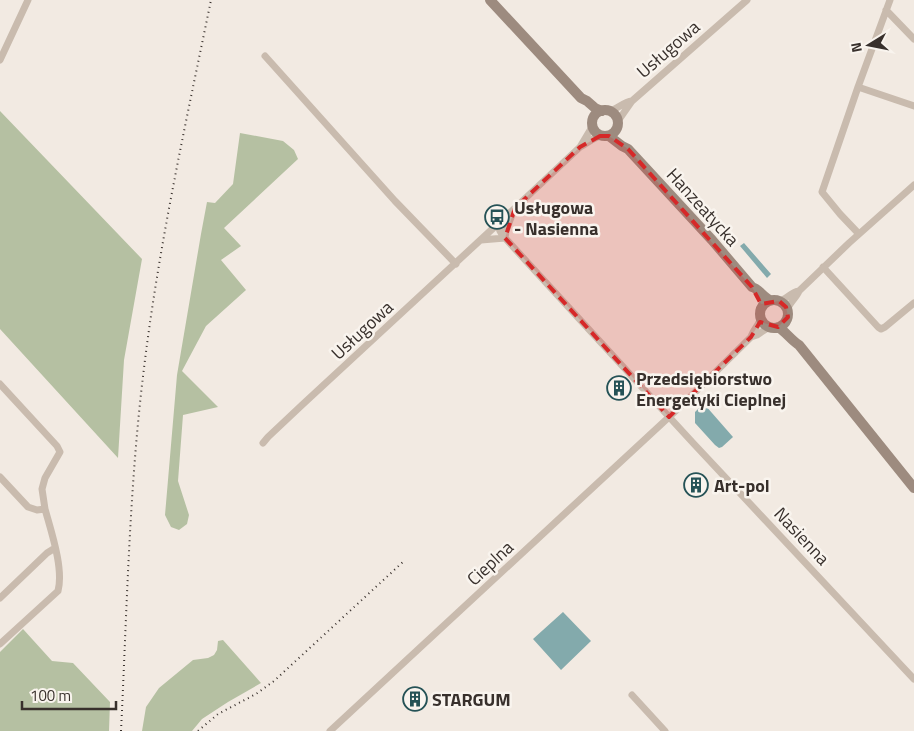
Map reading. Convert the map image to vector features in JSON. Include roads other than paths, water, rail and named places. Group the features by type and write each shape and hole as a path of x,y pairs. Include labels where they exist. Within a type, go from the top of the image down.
{"street":[{"path":"0,60 28,0"},
{"path":"490,0 581,98 595,108 616,116 618,124 614,133 604,136 594,131 590,112 582,103 581,98"},
{"name":"Usługowa","path":"618,124 632,101 747,0"},
{"path":"859,234 822,192 890,0"},
{"path":"886,10 914,39"},
{"path":"265,56 395,201 456,264"},
{"path":"858,87 914,106"},
{"name":"Usługowa","path":"606,111 616,109 624,103 632,101"},
{"path":"592,123 596,114 606,111"},
{"name":"Usługowa","path":"264,444 268,437 302,405 580,147 592,123"},
{"name":"Hanzeatycka","path":"618,124 619,134 626,142 628,149"},
{"name":"Usługowa","path":"580,147 586,145 594,138 604,136"},
{"name":"Hanzeatycka","path":"604,136 628,149 712,240 752,287 762,307"},
{"path":"914,185 799,290 784,300 766,302 760,311 762,322 783,330 799,345 914,488"},
{"name":"Usługowa","path":"505,238 515,208"},
{"path":"499,223 500,232 505,238"},
{"path":"481,240 505,238"},
{"name":"Nasienna","path":"505,238 914,679"},
{"path":"823,267 881,329 914,303"},
{"name":"Hanzeatycka","path":"752,287 757,289 764,297 775,301"},
{"path":"751,337 773,327 782,326 789,305 799,290"},
{"path":"775,301 784,304 790,328 796,336 799,345"},
{"path":"751,337 761,318"},
{"name":"Cieplna","path":"330,731 669,417 751,337"},
{"path":"0,384 57,446 60,452 45,478 42,488 61,582 58,591 0,644"},
{"path":"0,477 28,507 37,510 45,509"},
{"path":"0,598 55,548"},
{"path":"632,695 665,731"}],"water":[{"path":"744,243 771,274 767,278 740,246"},
{"path":"705,405 733,437 722,447 719,448 715,445 695,423 695,412"},
{"path":"563,612 591,641 561,670 533,639"}],"railway":[{"path":"121,731 132,504 144,368 165,229 211,0"},
{"path":"198,731 218,714 256,694 274,681 404,561"}],"place":[{"name":"Usługowa - Nasienna","path":"497,217"},
{"name":"Przedsiębiorstwo Energetyki Cieplnej","path":"619,388"},
{"name":"Art-pol","path":"696,485"},
{"name":"STARGUM","path":"415,699"}]}
